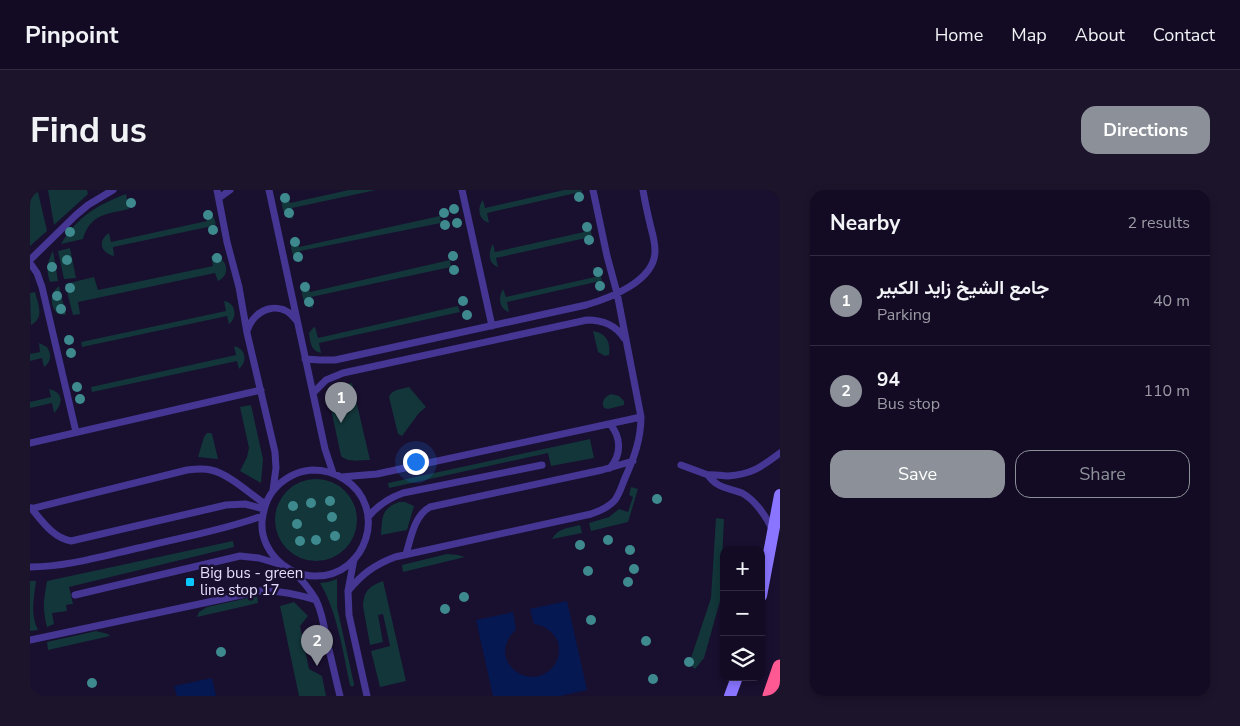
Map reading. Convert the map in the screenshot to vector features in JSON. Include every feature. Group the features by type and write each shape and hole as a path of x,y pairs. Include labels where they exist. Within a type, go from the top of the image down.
{"highway":[{"path":"770,696 780,667"}],"street":[{"path":"762,591 780,495"},
{"path":"730,696 736,681"}],"lane":[{"path":"76,432 42,287 37,273 30,262 76,215 113,190"},
{"path":"216,190 275,452 276,468 273,490 264,510 262,528 264,539 272,554 283,566"},
{"path":"219,198 230,190"},
{"path":"269,190 325,449 333,473"},
{"path":"462,190 492,326"},
{"path":"348,591 368,570 394,556 598,512 615,500 633,461 640,434 641,417 617,293 593,190"},
{"path":"305,358 335,360 586,305 607,298 645,275 653,263 655,244 643,190"},
{"path":"247,333 253,318 267,309 282,309 294,316 298,322"},
{"path":"313,393 326,380 343,373 587,320 605,322 621,333 626,341"},
{"path":"30,442 261,390"},
{"path":"341,477 377,474 641,417"},
{"path":"610,424 618,438 619,449 616,459 610,468"},
{"path":"681,465 708,475 726,476 748,473 764,465 780,453"},
{"path":"406,554 417,519 424,510 430,507 610,468 633,461"},
{"path":"368,517 379,505 393,496 403,493 542,465"},
{"path":"30,508 199,468 210,469 220,473 264,510"},
{"path":"75,595 240,556 259,558 309,576 326,575 346,567 360,552 367,535 368,517 362,498 349,482 333,473 317,470 300,472 285,479 273,490"},
{"path":"708,475 718,486 740,493 752,501 774,532"},
{"path":"30,508 56,535 71,541 226,505 245,504 264,510"},
{"path":"30,567 75,562 231,526 264,510"},
{"path":"354,559 348,591 349,615 367,696"},
{"path":"293,571 316,600 323,619 340,696"},
{"path":"30,640 260,591 275,590 288,592 316,600"}],"green space":[{"path":"48,190 87,190 88,194 54,225"},
{"path":"349,190 376,190 292,208 293,219 285,214 281,198 285,193 288,193 290,203"},
{"path":"564,190 582,190 581,196 578,201 576,193 487,213 489,223 483,219 479,210 483,200 485,208"},
{"path":"38,192 47,231 30,246 30,194"},
{"path":"126,194 129,209 100,216 90,224 83,239 61,244 81,219 106,203"},
{"path":"205,212 214,218 216,225 210,235 208,227 113,247 114,256 106,252 102,246 105,236 109,233 111,242 207,221"},
{"path":"440,216 441,223 300,251 302,262 296,259 291,250 291,239 296,236 299,247"},
{"path":"583,223 589,225 591,230 591,239 588,246 586,238 496,258 498,267 491,261 490,251 493,244 495,252 584,232"},
{"path":"70,248 76,278 64,279 58,251"},
{"path":"53,251 58,281 50,282 48,266"},
{"path":"211,256 221,259 226,266 225,274 218,281 215,273 78,302 80,314 73,315 65,284 94,277 98,290 213,266"},
{"path":"450,260 451,267 311,297 313,308 305,303 303,297 301,287 307,281 310,292"},
{"path":"593,267 599,270 601,276 598,293 596,282 507,302 509,312 501,306 500,299 503,289 506,297 595,277"},
{"path":"59,286 66,315 58,314 52,303 52,296"},
{"path":"35,292 39,306 39,315 38,319 31,325 30,293"},
{"path":"224,301 231,304 235,314 229,324 227,316 82,347 81,342 226,311"},
{"path":"458,306 460,312 319,343 321,353 313,348 311,343 309,333 315,327 318,338"},
{"path":"593,331 598,332 607,339 609,355 605,356 598,352"},
{"path":"39,343 47,347 50,353 49,361 44,367 42,358 30,361 30,354 40,352"},
{"path":"234,346 243,352 245,359 239,369 237,361 92,392 91,387 236,355"},
{"path":"352,383 370,460 351,460 341,456 330,404 332,396 337,389"},
{"path":"409,387 426,407 419,413 402,436 398,434 389,397 395,391"},
{"path":"49,389 54,390 59,395 61,402 54,413 52,403 30,408 30,402 51,397"},
{"path":"611,394 619,396 624,401 624,405 608,409 604,408 604,400"},
{"path":"251,405 263,459 261,483 240,471 249,448 240,407"},
{"path":"207,433 212,434 218,459 198,457"},
{"path":"590,439 594,458 551,466 548,453 389,488 388,483"},
{"path":"316,479 332,482 345,491 354,504 357,520 354,536 345,549 332,558 316,561 300,558 287,549 278,536 275,520 278,504 287,491 300,482"},
{"path":"631,487 638,489 628,522 591,531 589,523 609,517 619,509 628,512 633,497 629,495"},
{"path":"405,502 414,506 407,530 381,535 382,519 386,511 393,504"},
{"path":"716,518 724,519 723,546 720,546 720,601 704,658 695,669 689,664 711,598"},
{"path":"580,525 582,533 552,539 554,535 561,531"},
{"path":"233,541 234,547 69,587 73,604 66,605 67,611 52,613 54,624 47,627 44,604 47,581"},
{"path":"447,554 465,557 403,572 402,565"},
{"path":"337,579 337,607 354,684 352,687 331,606 320,583"},
{"path":"30,581 36,581 33,612 38,630 30,631"},
{"path":"383,581 406,681 380,687 371,651 390,646 383,614 378,615 383,642 370,645 363,606 368,590"},
{"path":"257,596 258,603 197,617 199,612 207,607"},
{"path":"294,602 308,616 300,626 309,669 322,676 326,696 299,696 280,606"},
{"path":"96,631 110,636 48,650 47,642"}],"shaded area":[{"path":"567,601 587,690 560,696 493,696 476,620 513,612 516,629 505,648 506,657 516,672 534,677 552,668 558,659 559,649 558,642 551,632 534,624 530,609"},
{"path":"212,678 216,696 177,696 174,686"}],"place":[{"name":"جامع الشيخ زايد الكبير","path":"341,423"},
{"name":"Big bus - green line stop 17","path":"190,582"},
{"name":"94","path":"317,666"}]}
